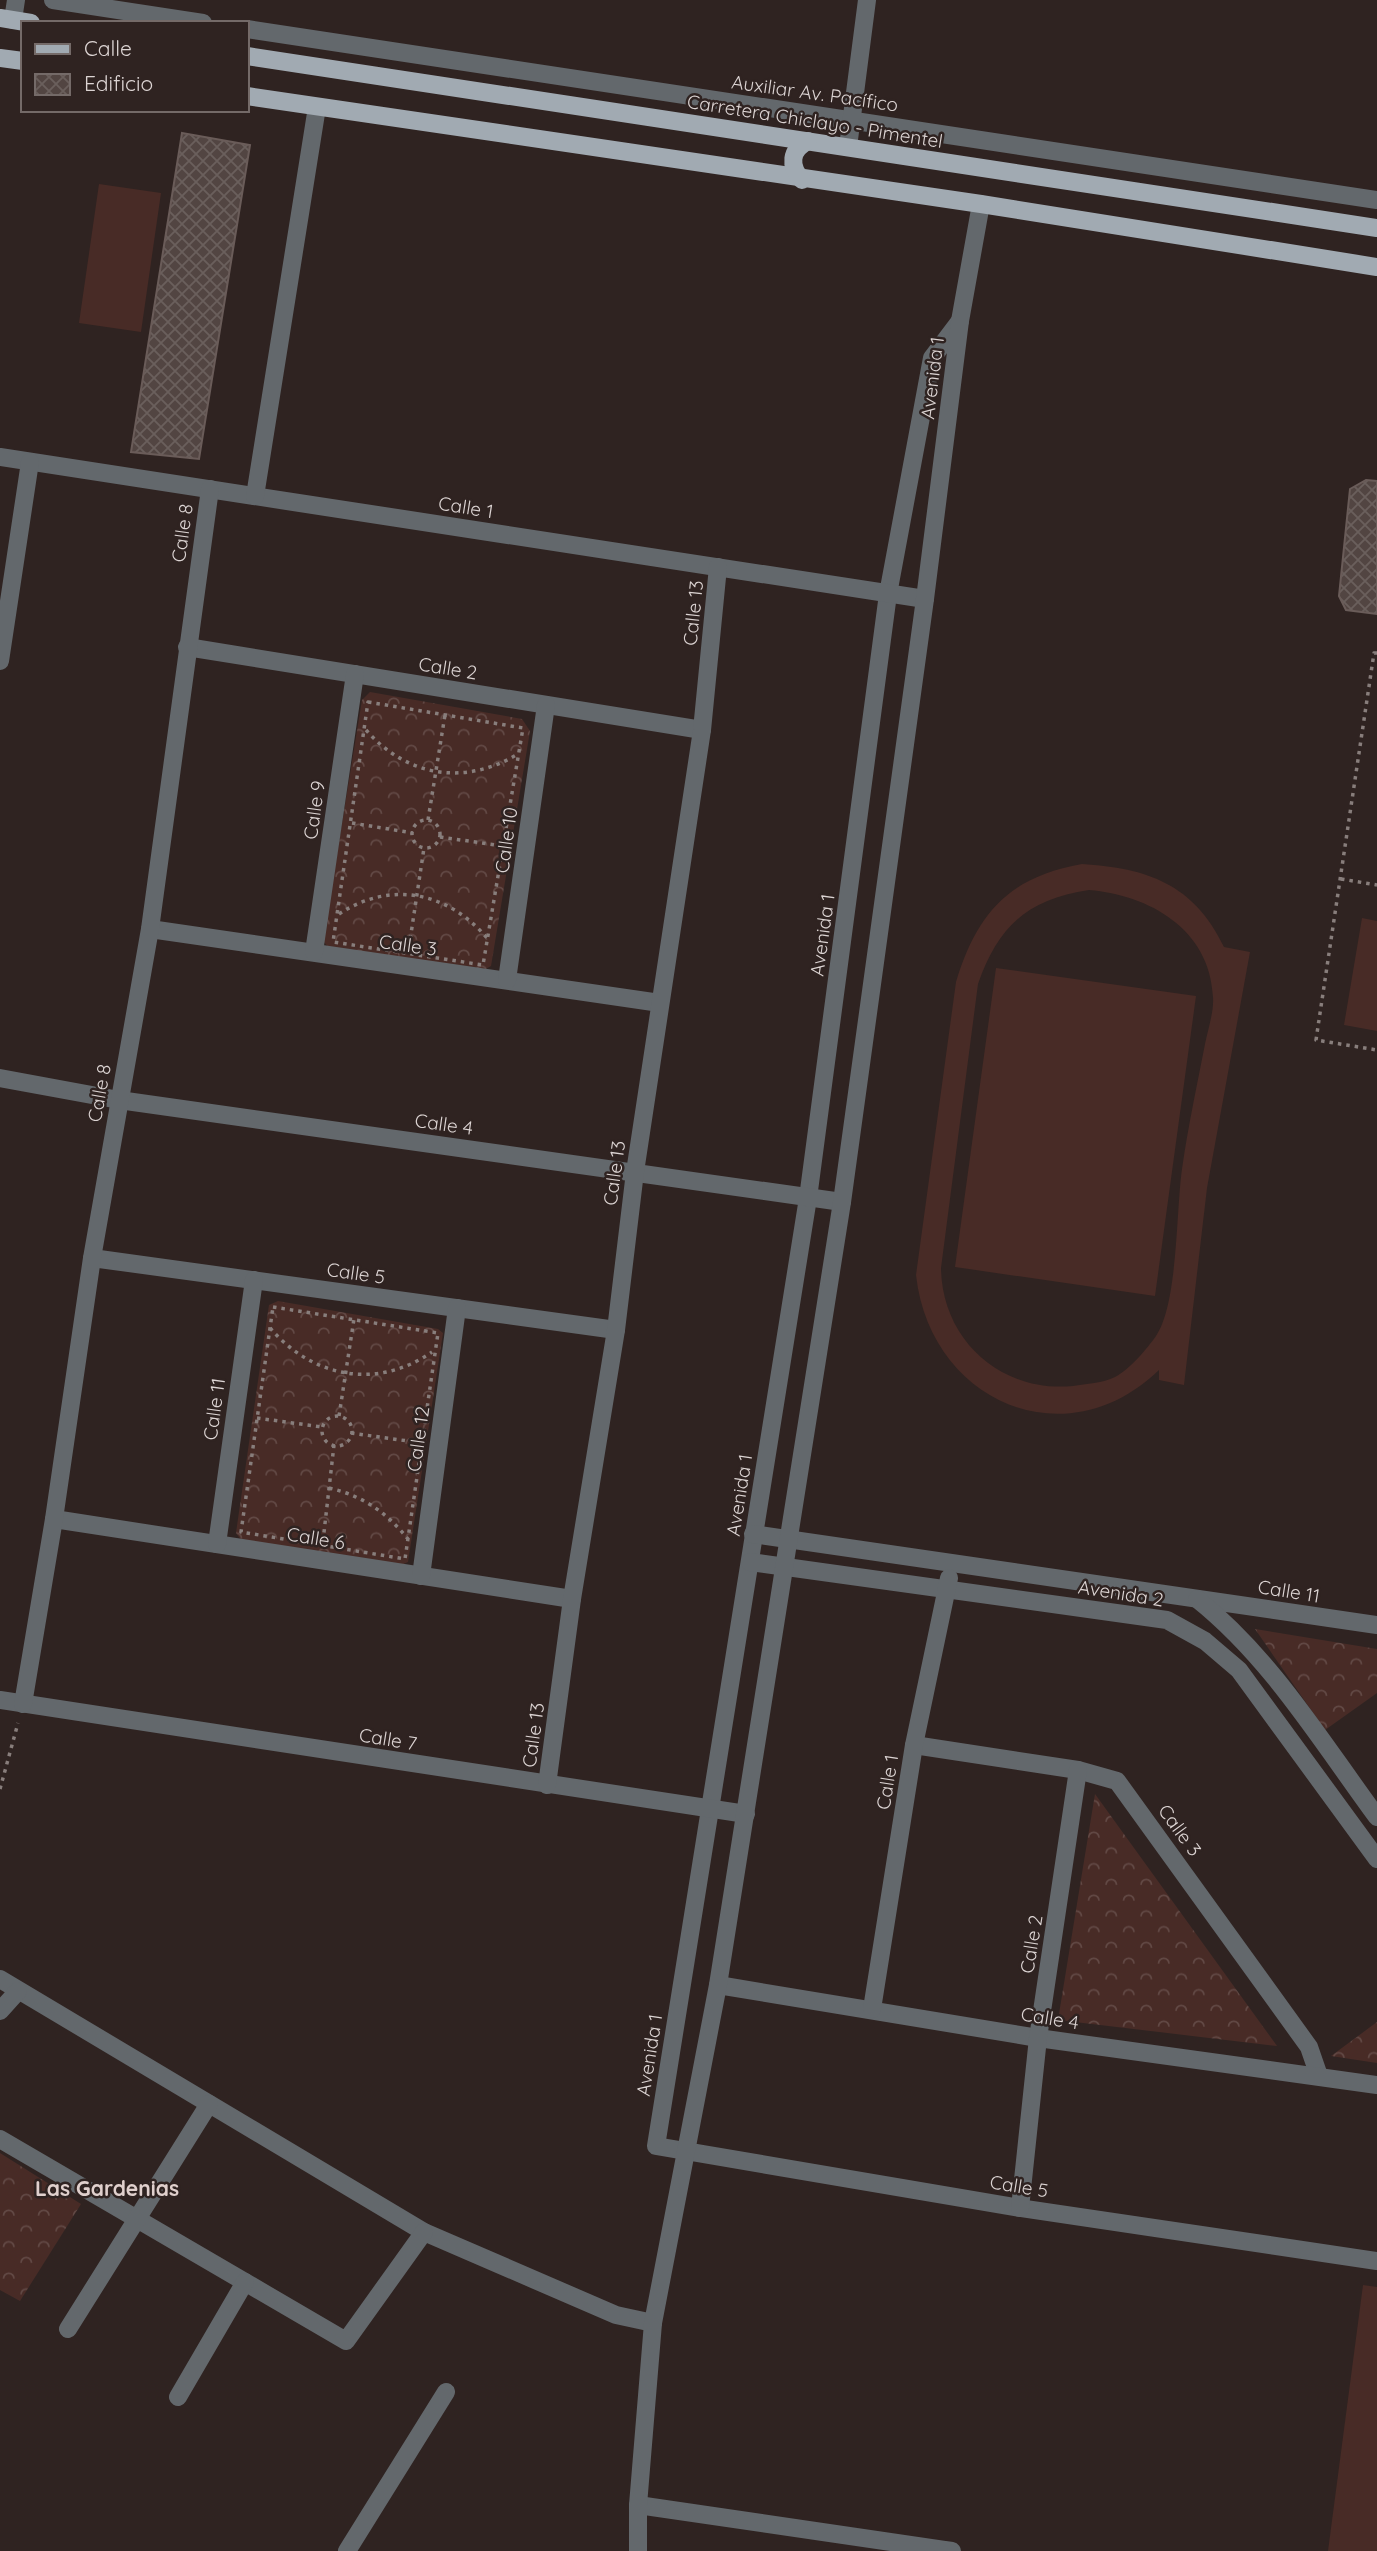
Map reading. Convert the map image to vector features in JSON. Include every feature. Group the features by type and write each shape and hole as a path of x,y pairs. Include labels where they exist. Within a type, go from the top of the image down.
{"main road":[{"name":"Carretera Chiclayo - Pimentel","path":"248,56 1377,228"},
{"path":"0,58 21,61"},
{"path":"248,96 802,180 981,204 1377,267"},
{"path":"802,180 793,167 792,159 800,145 807,141"}],"street":[{"path":"14,20 16,0"},
{"path":"53,0 190,21"},
{"path":"848,147 867,0"},
{"name":"Auxiliar Av. Pacífico","path":"248,29 1377,200"},
{"path":"255,496 317,107"},
{"path":"960,321 981,204"},
{"name":"Avenida 1","path":"656,2146 808,1198 888,594 932,358 960,321"},
{"name":"Avenida 1","path":"638,2551 638,2505 653,2323 684,2149 718,1985 842,1202 925,599 960,321"},
{"name":"Calle 1","path":"0,457 925,599"},
{"path":"0,661 5,600 30,462"},
{"name":"Calle 8","path":"23,1704 54,1519 92,1258 150,929 210,489"},
{"name":"Calle 13","path":"547,1785 572,1598 616,1329 635,1172 702,730 718,567"},
{"name":"Calle 2","path":"187,647 702,730"},
{"name":"Calle 9","path":"314,953 355,674"},
{"name":"Calle 10","path":"507,980 546,705"},
{"name":"Calle 3","path":"150,929 660,1003"},
{"name":"Calle 4","path":"0,1078 119,1100 842,1202"},
{"name":"Calle 5","path":"92,1258 616,1329"},
{"name":"Calle 11","path":"216,1544 254,1280"},
{"name":"Calle 12","path":"421,1576 457,1308"},
{"name":"Calle 6","path":"54,1519 572,1598"},
{"name":"Avenida 2","path":"753,1534 1196,1598"},
{"name":"Avenida 2","path":"750,1562 1167,1620 1205,1641 1239,1670 1377,1859"},
{"name":"Calle 1","path":"872,2009 914,1745 952,1564"},
{"path":"1196,1598 1231,1626 1259,1655 1377,1817"},
{"name":"Calle 11","path":"1196,1598 1377,1625"},
{"name":"Calle 7","path":"0,1700 746,1814"},
{"name":"Calle 3","path":"914,1745 1078,1770 1117,1782 1310,2047 1319,2076"},
{"name":"Calle 2","path":"1020,2208 1038,2038 1078,1770"},
{"path":"0,1979 425,2232 616,2315 653,2323"},
{"name":"Calle 4","path":"718,1985 1038,2038 1377,2085"},
{"path":"0,2011 18,1991"},
{"path":"68,2329 208,2104"},
{"path":"0,2139 346,2341 425,2232"},
{"name":"Calle 5","path":"656,2146 1020,2208 1377,2261"},
{"path":"178,2397 245,2282"},
{"path":"347,2551 446,2392"},
{"path":"638,2505 952,2551"}],"path":[{"path":"1377,653 1374,653 1316,1040 1377,1050"},
{"path":"368,702 523,728 484,965 333,942 364,729 368,702"},
{"path":"428,820 445,715"},
{"path":"364,729 396,758 436,773 470,774 503,763 519,754"},
{"path":"424,848 414,841 412,833 417,824 428,820"},
{"path":"424,848 435,845 440,837 439,828 428,820"},
{"path":"350,823 412,833"},
{"path":"440,837 503,846"},
{"path":"408,953 424,848"},
{"path":"1340,879 1377,885"},
{"path":"337,915 375,897 417,894 457,909 488,939"},
{"path":"273,1307 438,1333 405,1559 241,1532 270,1328 273,1307"},
{"path":"339,1416 354,1320"},
{"path":"270,1328 282,1342 311,1363 345,1374 384,1374 402,1369 436,1349"},
{"path":"339,1416 348,1422 351,1433 345,1443 334,1445 323,1436 322,1427 331,1417 339,1416"},
{"path":"257,1418 322,1427"},
{"path":"351,1433 422,1443"},
{"path":"322,1545 334,1445"},
{"path":"329,1488 348,1493 382,1511 408,1539"},
{"path":"0,1789 23,1704"}],"green space":[{"path":"99,184 161,193 141,332 79,323"},
{"path":"370,692 522,719 530,731 491,966 484,970 329,948 323,941 362,700"},
{"path":"1082,864 1148,875 1183,894 1198,908 1224,947 1250,952 1207,1188 1184,1385 1159,1380 1159,1370 1122,1397 1083,1411 1044,1413 1007,1404 974,1384 947,1356 927,1319 916,1275 956,982 964,958 974,936 1000,902 1034,878","holes":["1089,890 1111,893 1154,908 1188,935 1201,952 1209,973 1213,1009 1184,1153 1175,1256 1163,1321 1143,1353 1115,1377 1073,1386 1047,1386 1022,1381 1000,1371 980,1357 964,1339 952,1318 944,1294 941,1268 978,984 986,964 1006,931 1032,908 1049,900"]},
{"path":"1362,918 1377,921 1377,1031 1344,1025"},
{"path":"996,968 1196,996 1155,1296 955,1267"},
{"path":"278,1301 438,1329 443,1333 408,1562 399,1566 241,1540 236,1533 269,1305"},
{"path":"1255,1629 1377,1649 1377,1693 1325,1730"},
{"path":"1095,1794 1277,2046 1058,2020"},
{"path":"1377,2022 1377,2063 1331,2056"},
{"path":"0,2153 81,2204 20,2301 0,2290"},
{"path":"1363,2285 1377,2287 1377,2551 1328,2551"}],"building":[{"path":"182,133 250,145 199,459 131,452"},
{"path":"1366,480 1377,481 1377,614 1346,610 1339,596 1350,489"}],"district":[{"name":"Las Gardenias","path":"107,2189"}]}
